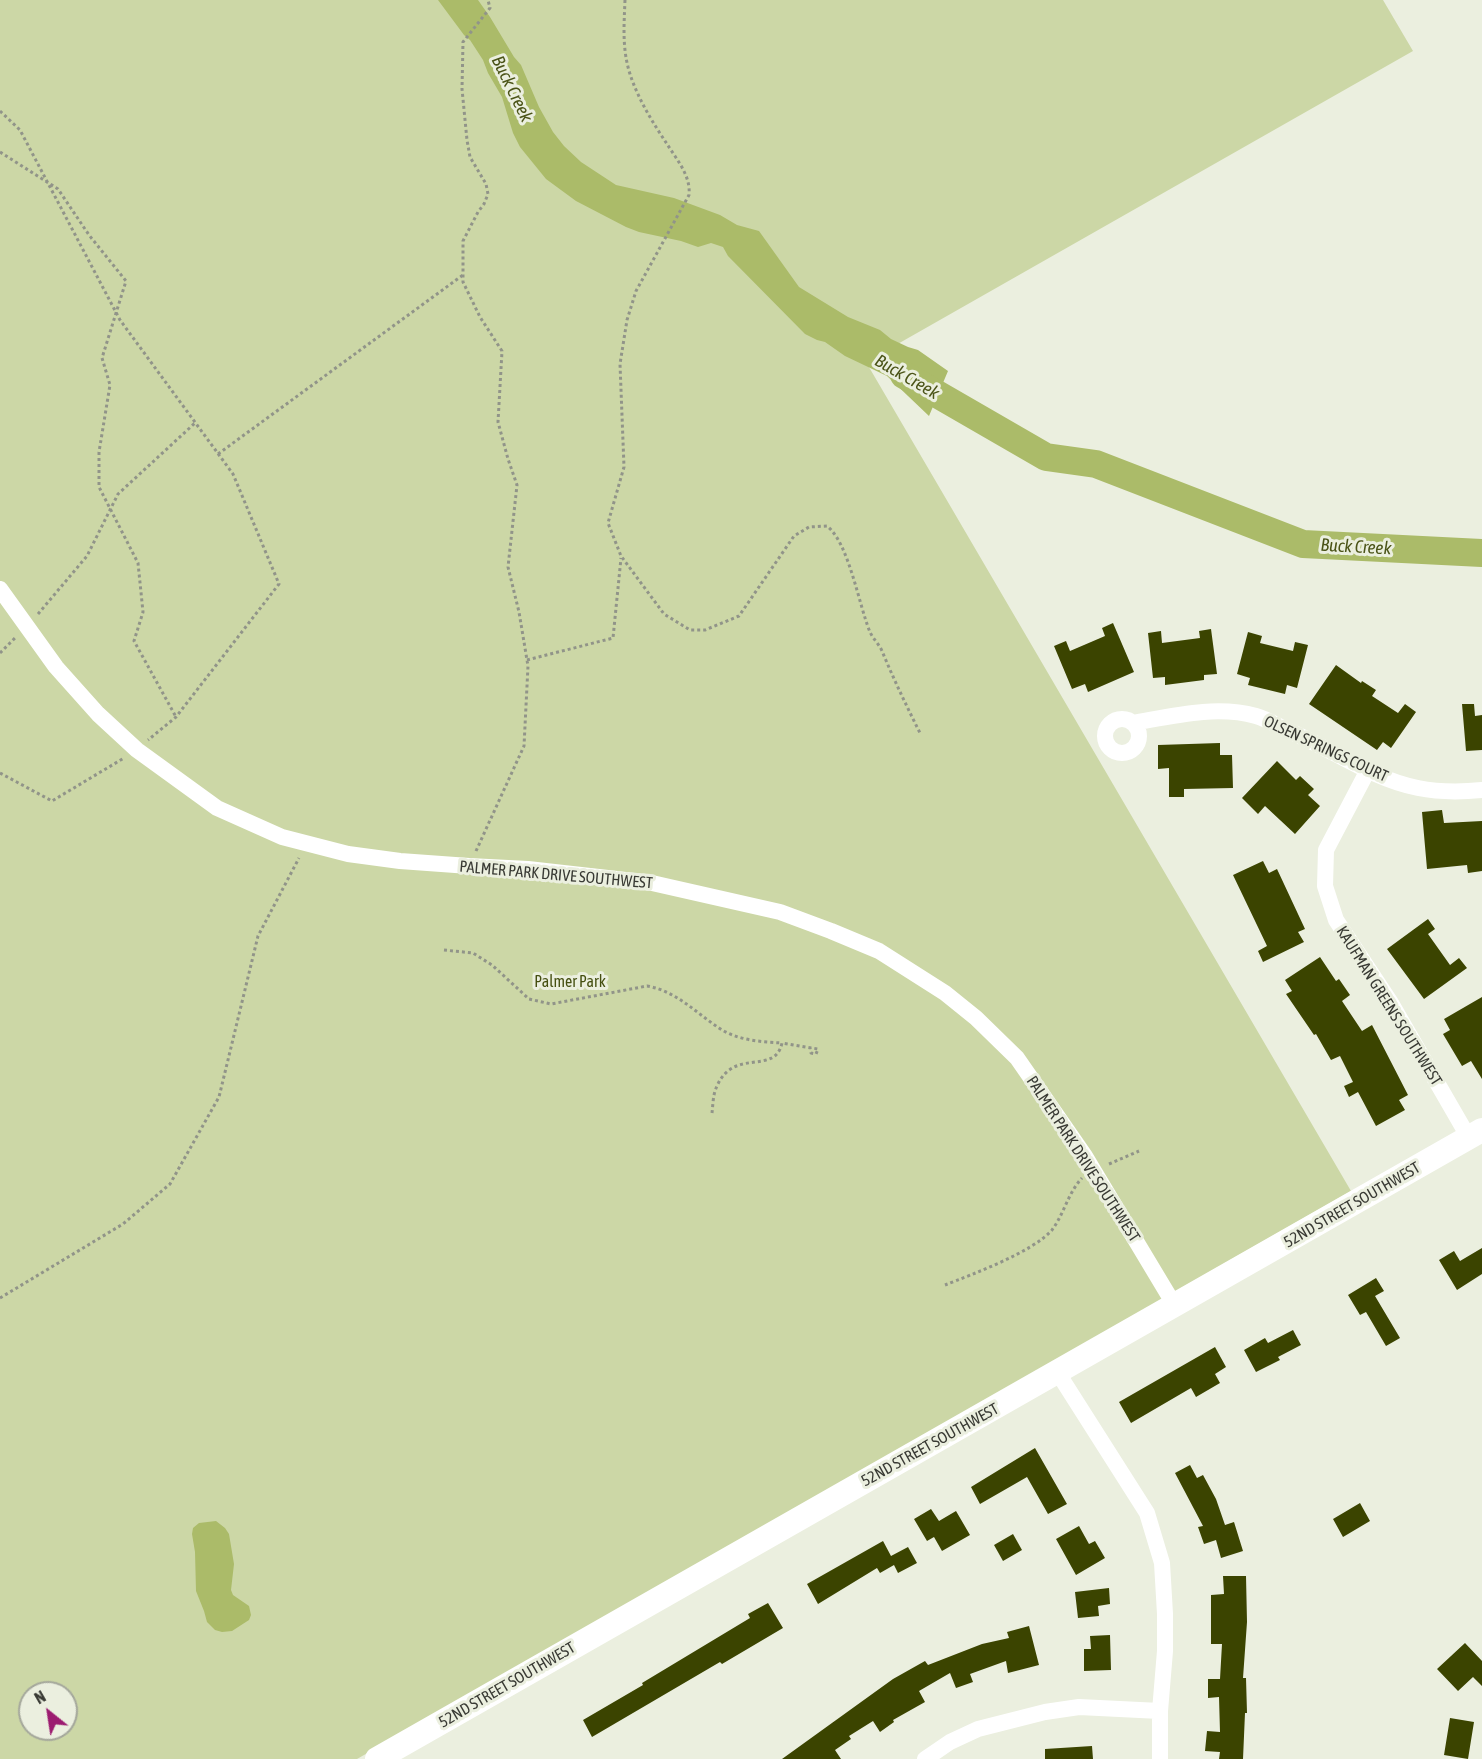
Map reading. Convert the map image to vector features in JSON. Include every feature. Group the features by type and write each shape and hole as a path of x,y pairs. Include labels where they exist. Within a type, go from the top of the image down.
{"street":[{"name":"PALMER PARK DRIVE SOUTHWEST","path":"0,589 56,667 98,714 137,750 217,808 282,837 348,854 400,861 528,869 652,883 780,912 879,951 945,993 976,1018 1017,1058 1041,1090 1094,1171 1175,1306"},
{"name":"OLSEN SPRINGS COURT","path":"1133,723 1220,711 1256,716 1306,738 1380,776 1419,788 1464,792 1482,790"},
{"name":"KAUFMAN GREENS SOUTHWEST","path":"1368,770 1326,850 1325,886 1336,920 1476,1134"},
{"name":"52ND STREET SOUTHWEST","path":"377,1759 1476,1134"},
{"path":"1058,1372 1147,1513 1162,1563 1165,1642 1160,1759"},
{"path":"925,1759 950,1742 978,1730 1045,1712 1079,1707 1161,1711"}],"path":[{"path":"469,866 524,746 528,666 519,612 508,567 517,485 498,422 502,351 480,317 463,275 463,241 488,194 481,174 470,157 467,140 462,89 463,42 490,8 488,0"},
{"path":"625,0 623,32 630,76 650,115 684,171 689,195 636,291 627,320 620,364 624,467 608,523 621,556 664,614 690,630 705,630 739,616 794,536 809,527 827,526 840,543 871,634 881,649 903,701 921,735"},
{"path":"0,111 20,130 116,313 233,474 279,584 176,717 137,750 51,801 0,773"},
{"path":"0,153 58,189 89,235 126,281 102,358 110,385 99,452 99,487 138,563 143,612 134,641 176,717"},
{"path":"218,454 463,275"},
{"path":"0,652 27,627 87,556 118,494 195,423"},
{"path":"527,660 613,638 621,556"},
{"path":"0,1298 123,1224 171,1184 219,1097 258,936 307,844"},
{"path":"444,950 465,951 482,958 529,999 538,1002 551,1004 647,986 654,987 681,999 727,1032 767,1042 810,1047"},
{"path":"712,1113 716,1088 727,1071 738,1064 775,1057 782,1043"},
{"path":"945,1285 997,1263 1040,1241 1057,1223 1073,1189 1081,1179 1139,1151"}],"green space":[{"name":"Palmer Park","path":"0,0 1383,0 1413,51 866,362 1351,1191 357,1759 0,1759"}],"water":[{"path":"438,0 478,0 521,65 539,107 553,132 581,162 616,185 674,198 720,215 737,225 759,231 799,287 848,317 880,330 891,339 918,350 948,371 929,416 887,376 845,356 825,342 805,334 728,256 723,247 711,243 698,247 639,232 576,201 546,179 520,147 513,133 502,97 483,60"},
{"path":"216,1521 229,1534 234,1564 231,1590 233,1595 249,1606 251,1615 249,1620 232,1631 222,1632 215,1630 207,1622 196,1591 192,1534 193,1528 199,1523"}],"building":[{"path":"1113,623 1134,672 1088,692 1085,684 1072,689 1054,646 1066,641 1070,651 1105,636 1102,628"},
{"path":"1211,629 1217,674 1204,675 1204,680 1165,685 1165,677 1153,678 1148,633 1161,631 1162,643 1200,638 1199,631"},
{"path":"1248,632 1262,636 1260,643 1293,651 1295,642 1308,645 1297,688 1287,685 1285,694 1248,685 1250,678 1237,674"},
{"path":"1336,665 1361,683 1362,681 1376,690 1372,696 1398,713 1405,704 1416,712 1391,748 1383,742 1377,750 1309,704"},
{"path":"1462,704 1474,704 1475,716 1482,715 1482,750 1466,751"},
{"path":"1220,743 1220,755 1232,755 1233,788 1184,789 1184,797 1169,797 1169,768 1158,769 1158,745"},
{"path":"1277,761 1296,780 1300,776 1314,789 1308,795 1320,806 1295,834 1265,806 1258,814 1242,798"},
{"path":"1442,810 1444,823 1482,821 1482,871 1468,873 1467,865 1427,869 1422,812"},
{"path":"1263,861 1269,873 1277,869 1305,929 1298,932 1304,942 1263,962 1258,951 1267,946 1233,875"},
{"path":"1428,919 1435,929 1428,934 1450,965 1459,958 1467,968 1424,999 1387,949"},
{"path":"1320,957 1336,981 1339,979 1350,995 1342,1001 1362,1031 1372,1025 1408,1095 1399,1100 1405,1110 1376,1126 1358,1092 1349,1097 1344,1086 1353,1082 1340,1056 1331,1060 1316,1034 1314,1035 1286,994 1292,991 1285,980"},
{"path":"1482,997 1482,1079 1471,1061 1462,1066 1443,1034 1450,1030 1444,1019"},
{"path":"1482,1248 1482,1274 1457,1290 1439,1260 1454,1251 1460,1261"},
{"path":"1376,1278 1384,1291 1375,1296 1400,1338 1386,1346 1366,1312 1360,1315 1348,1295"},
{"path":"1293,1330 1301,1345 1278,1357 1280,1360 1256,1372 1244,1350 1265,1338 1268,1343"},
{"path":"1215,1347 1226,1367 1215,1374 1220,1383 1196,1397 1191,1388 1131,1423 1119,1402"},
{"path":"1035,1448 1067,1504 1048,1514 1027,1477 980,1504 971,1487"},
{"path":"1190,1465 1197,1478 1203,1475 1216,1499 1225,1525 1234,1522 1243,1551 1221,1558 1216,1540 1204,1544 1198,1527 1203,1526 1175,1473"},
{"path":"1360,1503 1370,1521 1343,1537 1333,1519"},
{"path":"931,1509 939,1521 956,1511 970,1535 942,1551 934,1537 927,1541 914,1519"},
{"path":"1079,1526 1089,1544 1095,1541 1105,1558 1076,1575 1056,1539"},
{"path":"1013,1534 1022,1550 1003,1561 994,1545"},
{"path":"883,1541 891,1556 908,1547 917,1563 898,1573 894,1565 880,1573 877,1568 818,1604 807,1584"},
{"path":"1223,1576 1246,1576 1247,1622 1243,1678 1246,1678 1247,1713 1245,1713 1243,1759 1219,1759 1220,1752 1205,1751 1207,1731 1220,1732 1219,1697 1208,1698 1208,1679 1220,1679 1222,1644 1211,1644 1211,1595 1224,1594"},
{"path":"1109,1588 1110,1604 1098,1606 1099,1616 1078,1618 1075,1592"},
{"path":"768,1603 783,1628 592,1737 583,1720 750,1618 748,1614"},
{"path":"1029,1626 1039,1665 1008,1673 1006,1661 970,1674 973,1682 956,1688 950,1673 919,1691 925,1702 893,1720 894,1722 880,1732 873,1721 849,1736 851,1739 835,1750 841,1759 782,1759 893,1679 925,1661 928,1665 982,1644 1009,1638 1007,1632"},
{"path":"1110,1635 1111,1670 1084,1671 1084,1649 1091,1649 1090,1636"},
{"path":"1465,1643 1482,1661 1482,1686 1473,1677 1458,1691 1437,1669"},
{"path":"1450,1718 1474,1722 1468,1759 1444,1755"},
{"path":"1092,1746 1093,1759 1045,1759 1045,1749"}],"waterway":[{"name":"Buck Creek","path":"904,375 1046,457 1096,464 1303,544 1482,553"}]}
